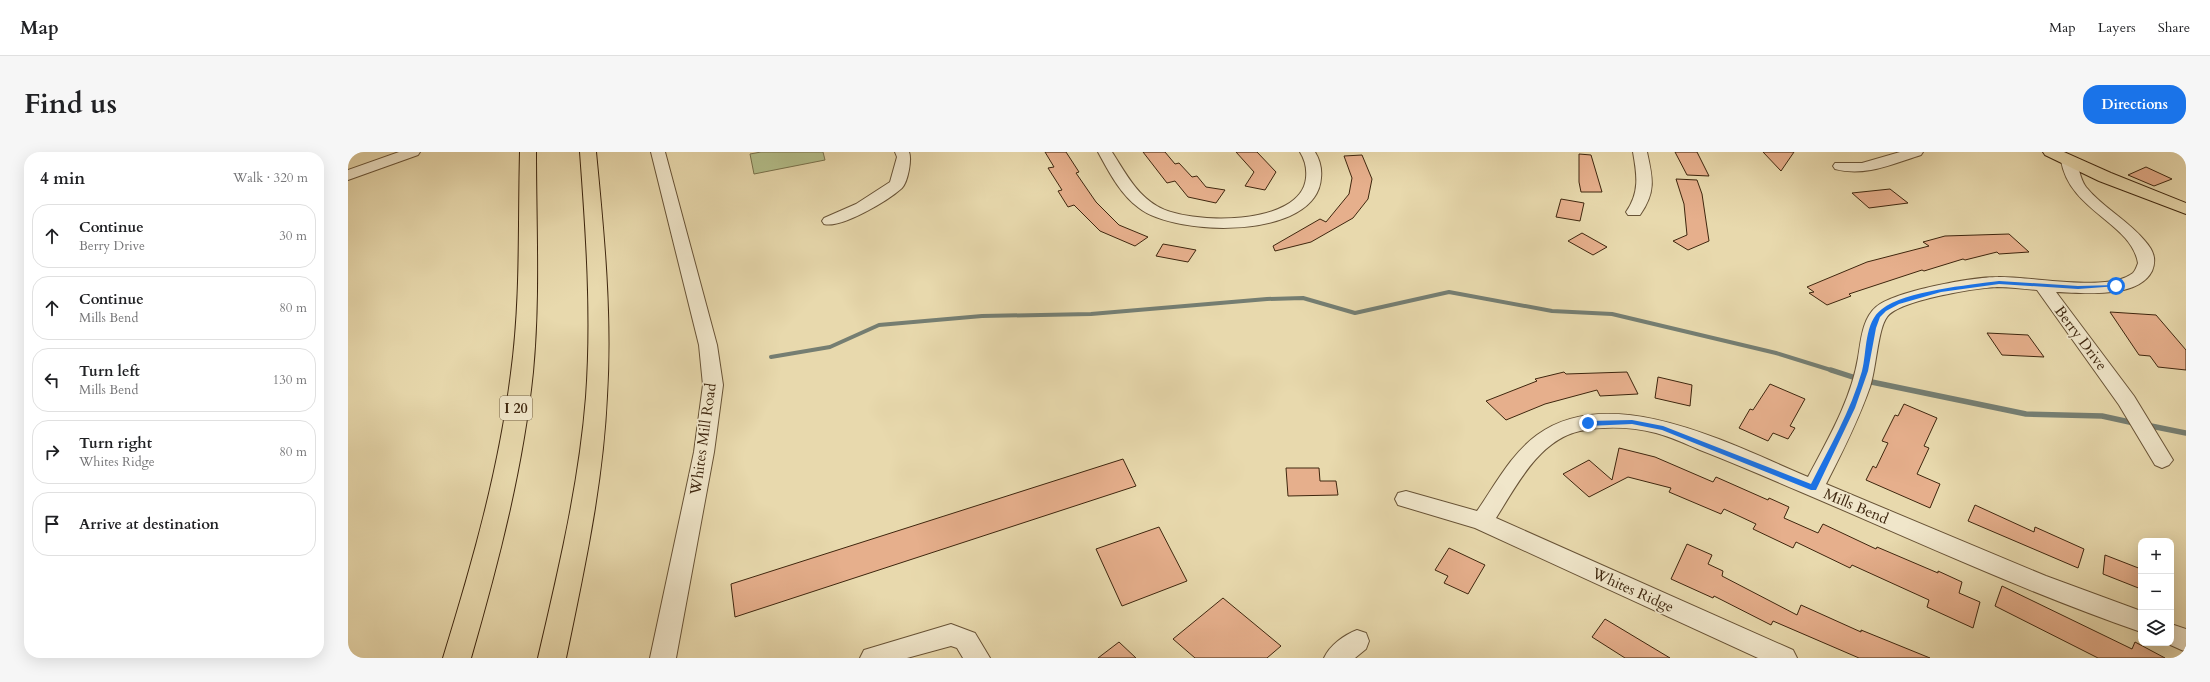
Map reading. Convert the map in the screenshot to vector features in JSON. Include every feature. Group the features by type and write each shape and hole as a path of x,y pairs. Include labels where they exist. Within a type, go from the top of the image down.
{"main road":[{"name":"I 20","path":"457,658 477,593 498,506 522,372 527,297 528,152"},
{"path":"552,658 575,550 594,428 598,312 588,152"},
{"path":"2051,152 2186,208"}],"street":[{"path":"348,175 413,152"},
{"name":"Whites Mill Road","path":"658,152 708,345 713,384 704,452 663,658"},
{"path":"830,221 862,207 897,184 904,157 902,152"},
{"path":"1105,152 1135,197 1152,210 1169,218 1216,225 1258,220 1281,212 1302,202 1312,188 1315,177 1311,156 1308,152"},
{"path":"1634,212 1643,202 1646,190 1640,152"},
{"path":"1840,166 1863,168 1916,152"},
{"name":"Berry Drive","path":"2042,286 2116,286 2141,277 2148,262 2145,253 2134,238 2083,194 2072,178 2068,160"},
{"name":"Mills Bend","path":"2042,286 1999,282 1972,285 1940,291 1897,303 1884,310 1877,316 1873,328 1865,371 1852,408 1813,488 2038,583 2138,621"},
{"name":"Berry Drive","path":"2042,286 2127,401 2162,460"},
{"path":"1482,521 1523,460 1542,442 1572,427 1605,421 1632,422 1663,428 1813,488"},
{"name":"Whites Ridge","path":"1406,499 1482,521 1784,658"},
{"path":"873,658 923,642 951,635 966,640 977,658"},
{"path":"2174,635 2186,641"},
{"path":"1337,658 1357,641"}],"green space":[{"path":"761,152 823,152 825,160 754,174 750,154"}],"building":[{"path":"1045,152 1066,152 1079,172 1076,173 1096,202 1119,225 1148,237 1135,246 1100,231 1074,205 1068,207 1058,191 1062,190 1048,168 1054,167"},
{"path":"1143,152 1165,152 1175,164 1179,163 1192,177 1197,176 1206,187 1225,190 1216,203 1188,197 1175,181 1167,183"},
{"path":"1236,152 1257,152 1276,172 1265,190 1245,186 1254,172"},
{"path":"1675,152 1697,152 1709,176 1687,175"},
{"path":"1763,152 1794,152 1781,171"},
{"path":"1579,154 1591,155 1602,192 1581,192 1579,182"},
{"path":"1362,155 1372,179 1368,199 1353,218 1311,242 1275,251 1273,246 1320,219 1326,222 1349,194 1352,178 1344,156"},
{"path":"2146,167 2172,179 2154,186 2128,175"},
{"path":"1676,179 1697,180 1702,194 1709,241 1688,250 1673,241 1687,235 1684,204"},
{"path":"1890,189 1908,203 1869,208 1852,193"},
{"path":"1561,199 1584,203 1580,221 1556,217"},
{"path":"1582,233 1607,247 1593,255 1568,241"},
{"path":"2009,234 2029,252 1999,254 1997,252 1965,260 1963,259 1924,271 1922,270 1849,294 1851,296 1827,305 1809,293 1814,292 1807,287 1867,262 1929,246 1923,242 1945,236"},
{"path":"1163,244 1196,250 1188,262 1156,256"},
{"path":"2110,312 2156,315 2186,350 2186,370 2158,367 2150,356 2139,355"},
{"path":"1987,333 2028,335 2044,357 2002,355"},
{"path":"1564,372 1566,374 1627,372 1638,394 1600,396 1597,390 1545,404 1506,420 1486,401 1537,381 1535,379"},
{"path":"1658,377 1692,385 1690,406 1655,398"},
{"path":"1770,384 1805,399 1790,426 1795,428 1788,439 1773,433 1768,441 1739,428 1750,409 1753,410"},
{"path":"1904,404 1937,418 1924,446 1929,448 1917,474 1940,484 1930,508 1866,480 1873,466 1876,468 1888,443 1882,441 1895,415 1898,416"},
{"path":"1619,448 1655,457 1713,482 1716,477 1768,500 1769,498 1789,507 1784,518 1818,533 1823,524 1876,549 1877,547 1962,582 1959,593 1980,602 1973,628 1927,607 1929,600 1852,565 1850,568 1796,542 1793,548 1753,529 1756,524 1724,509 1721,514 1669,492 1671,488 1628,477 1589,497 1563,474 1589,460 1612,480"},
{"path":"1123,459 1136,486 735,617 731,584"},
{"path":"1286,468 1319,468 1320,481 1336,481 1338,495 1288,496"},
{"path":"1975,505 2034,532 2035,527 2084,549 2078,568 1968,521"},
{"path":"1159,527 1187,581 1122,606 1096,549"},
{"path":"1687,544 1712,555 1708,564 1723,571 1722,576 1797,615 1801,605 1861,632 1861,630 1930,658 1859,658 1773,621 1771,625 1714,596 1713,598 1671,579"},
{"path":"1449,548 1485,565 1468,594 1444,583 1448,576 1435,570"},
{"path":"2105,555 2138,568 2138,588 2103,574"},
{"path":"2002,586 2132,649 2135,642 2138,644 2138,646 2142,646 2165,658 2098,658 1995,606"},
{"path":"1223,598 1281,646 1267,658 1195,658 1173,639"},
{"path":"1605,619 1670,658 1625,658 1592,637"},
{"path":"1119,642 1136,658 1098,658"}],"waterway":[{"path":"771,357 830,347 879,325 982,316 1091,314 1267,299 1303,298 1355,313 1449,292 1552,311 1612,314 1776,353 1834,371"},
{"path":"1831,370 1862,380 2026,414 2102,416 2134,423"},
{"path":"2146,425 2186,433"}],"route":[{"path":"1588,423 1605,421 1632,422 1663,428 1813,488 1832,452 1852,408 1865,371 1873,328 1877,316 1884,310 1897,303 1940,291 1999,282 2042,286 2116,286"}]}
